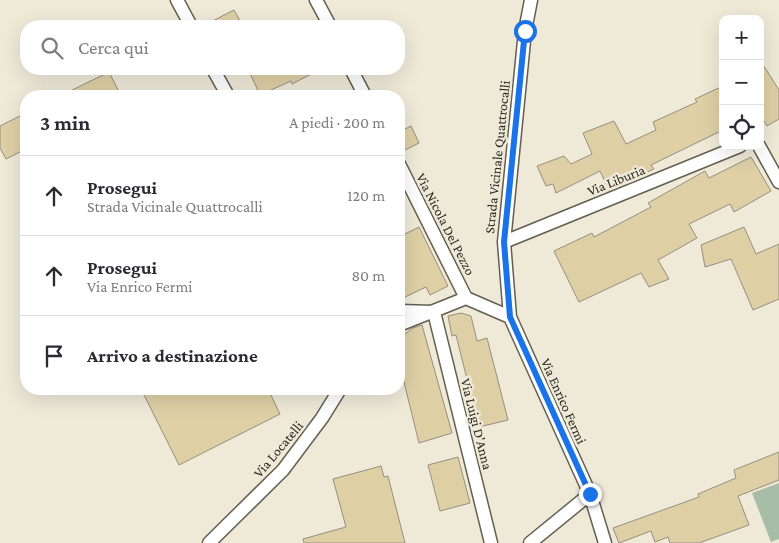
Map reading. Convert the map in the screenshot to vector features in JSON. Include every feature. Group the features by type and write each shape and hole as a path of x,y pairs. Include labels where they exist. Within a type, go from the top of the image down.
{"street":[{"path":"177,0 187,20"},
{"path":"316,0 327,20"},
{"name":"Strada Vicinale Quattrocalli","path":"510,317 504,242 525,31 531,0"},
{"path":"216,75 225,90"},
{"path":"354,75 362,90"},
{"name":"Via Liburia","path":"504,242 730,150"},
{"path":"761,150 779,182"},
{"name":"Via Nicola Del Pezzo","path":"405,176 466,298"},
{"path":"405,323 466,298 510,317"},
{"path":"405,311 434,312"},
{"name":"Via Luigi D'Anna","path":"434,312 491,543"},
{"name":"Via Enrico Fermi","path":"510,317 590,494 604,543"},
{"name":"Via Locatelli","path":"209,543 283,470 322,418 336,395"},
{"path":"530,543 590,494"}],"green space":[{"path":"779,483 779,539 771,542 752,493"}],"building":[{"path":"234,10 240,20 215,20"},
{"path":"764,66 779,90 779,119 767,126 764,121"},
{"path":"103,75 110,75 118,90 72,90"},
{"path":"251,75 309,75 292,84 291,81 271,90 258,90"},
{"path":"719,88 719,132 651,165 654,169 609,190 600,171 556,193 553,184 546,186 537,166 564,156 571,164 592,154 583,133 614,121 626,144 656,130 653,122 697,102 695,99"},
{"path":"20,116 20,152 6,159 0,148 0,126"},
{"path":"411,126 419,143 405,150 405,129"},
{"path":"751,157 771,191 734,212 730,204 689,224 697,238 658,260 669,279 649,287 641,273 579,302 554,251 592,233 594,237 651,207 648,203 705,171 709,178"},
{"path":"419,227 448,286 430,295 426,287 405,297 405,234"},
{"path":"744,227 756,254 779,244 779,299 753,310 731,259 705,267 701,245"},
{"path":"461,313 471,316 477,341 487,338 508,420 479,427 456,335 452,336 448,316"},
{"path":"422,325 452,433 419,443 405,386 405,334"},
{"path":"144,395 271,395 280,414 179,465"},
{"path":"779,452 779,480 738,496 749,525 699,543 670,543 668,537 655,542 651,531 619,543 613,528 699,497 698,494 736,478 734,470"},
{"path":"458,457 470,503 440,511 428,465"},
{"path":"381,466 384,477 388,476 405,543 304,543 303,539 346,527 333,479"}],"route":[{"path":"525,31 504,242 510,317 590,494"}]}
